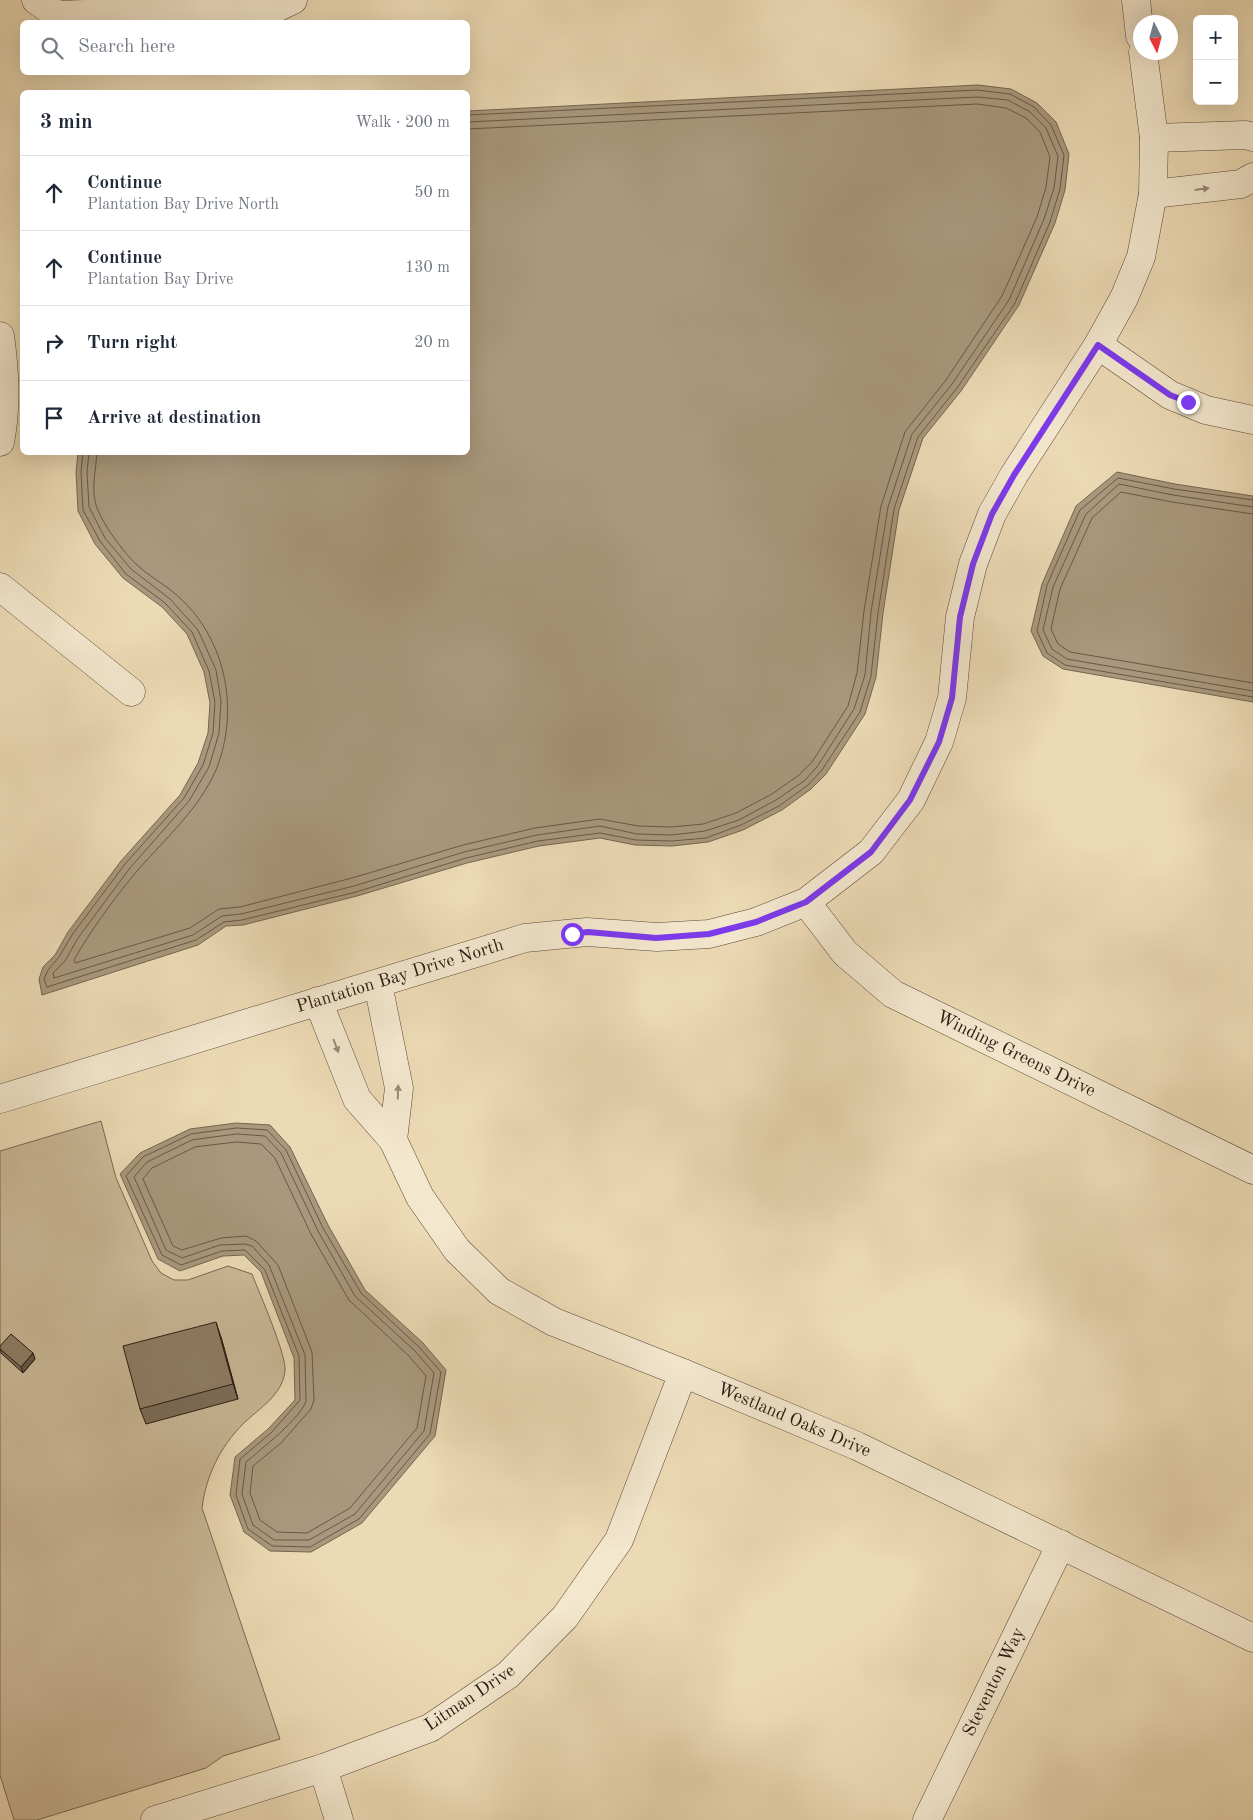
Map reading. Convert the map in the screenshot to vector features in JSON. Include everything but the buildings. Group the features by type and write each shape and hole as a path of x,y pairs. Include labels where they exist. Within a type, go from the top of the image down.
{"street":[{"path":"36,0 57,15 278,8 293,0"},
{"path":"1136,0 1138,15"},
{"name":"Plantation Bay Drive North","path":"0,1099 525,938 588,932 656,938 709,934 756,922 806,902 871,852 910,800 939,742 952,698 960,617 973,564 992,514 1014,475 1098,345 1124,298 1141,257 1153,194 1154,138 1144,60"},
{"path":"1154,138 1246,135 1253,137"},
{"path":"1153,194 1241,184 1253,176"},
{"path":"0,336 5,401 0,442"},
{"path":"1098,345 1170,395 1206,410 1253,420"},
{"path":"0,588 131,692"},
{"name":"Winding Greens Drive","path":"806,902 845,953 893,994 1253,1170"},
{"path":"378,984 399,1088 393,1140"},
{"name":"Westland Oaks Drive","path":"318,1001 357,1099 393,1140 420,1198 457,1250 499,1290 554,1322 683,1373 857,1446 1253,1638"},
{"name":"Litman Drive","path":"155,1820 323,1768 430,1728 508,1675 565,1617 619,1540 683,1373"},
{"name":"Steventon Way","path":"927,1820 1060,1544"},
{"path":"323,1768 339,1820"}],"shaded area":[{"path":"101,1121 116,1178 152,1261 161,1273 174,1280 188,1280 228,1266 252,1274 282,1352 285,1371 279,1388 275,1395 243,1424 227,1442 211,1473 202,1508 280,1739 223,1756 206,1768 37,1820 14,1820 0,1775 0,1151"}],"water":[{"path":"978,85 1011,89 1037,103 1056,122 1069,154 1065,190 1055,223 1019,305 961,391 923,438 899,510 883,613 876,677 865,714 826,774 811,789 782,810 743,830 708,842 672,846 635,845 600,838 539,846 467,863 357,896 243,925 226,926 198,945 42,995 39,979 43,967 55,955 68,932 121,861 180,795 198,763 208,733 210,703 204,672 187,634 162,607 123,578 95,544 78,511 76,472 78,455 470,455 470,111"},
{"path":"1117,472 1175,484 1253,496 1253,702 1063,669 1043,656 1031,631 1042,584 1076,506"},
{"path":"236,1123 270,1125 290,1147 328,1225 365,1290 423,1343 446,1370 435,1436 362,1523 311,1552 270,1551 244,1532 230,1495 235,1457 268,1429 295,1400 294,1358 261,1272 244,1255 223,1256 180,1271 158,1259 120,1174 140,1153 190,1129"}],"route":[{"path":"572,934 588,932 656,938 709,934 756,922 806,902 871,852 910,800 939,742 952,698 960,617 973,564 992,514 1014,475 1098,345 1170,395 1188,402"}]}
